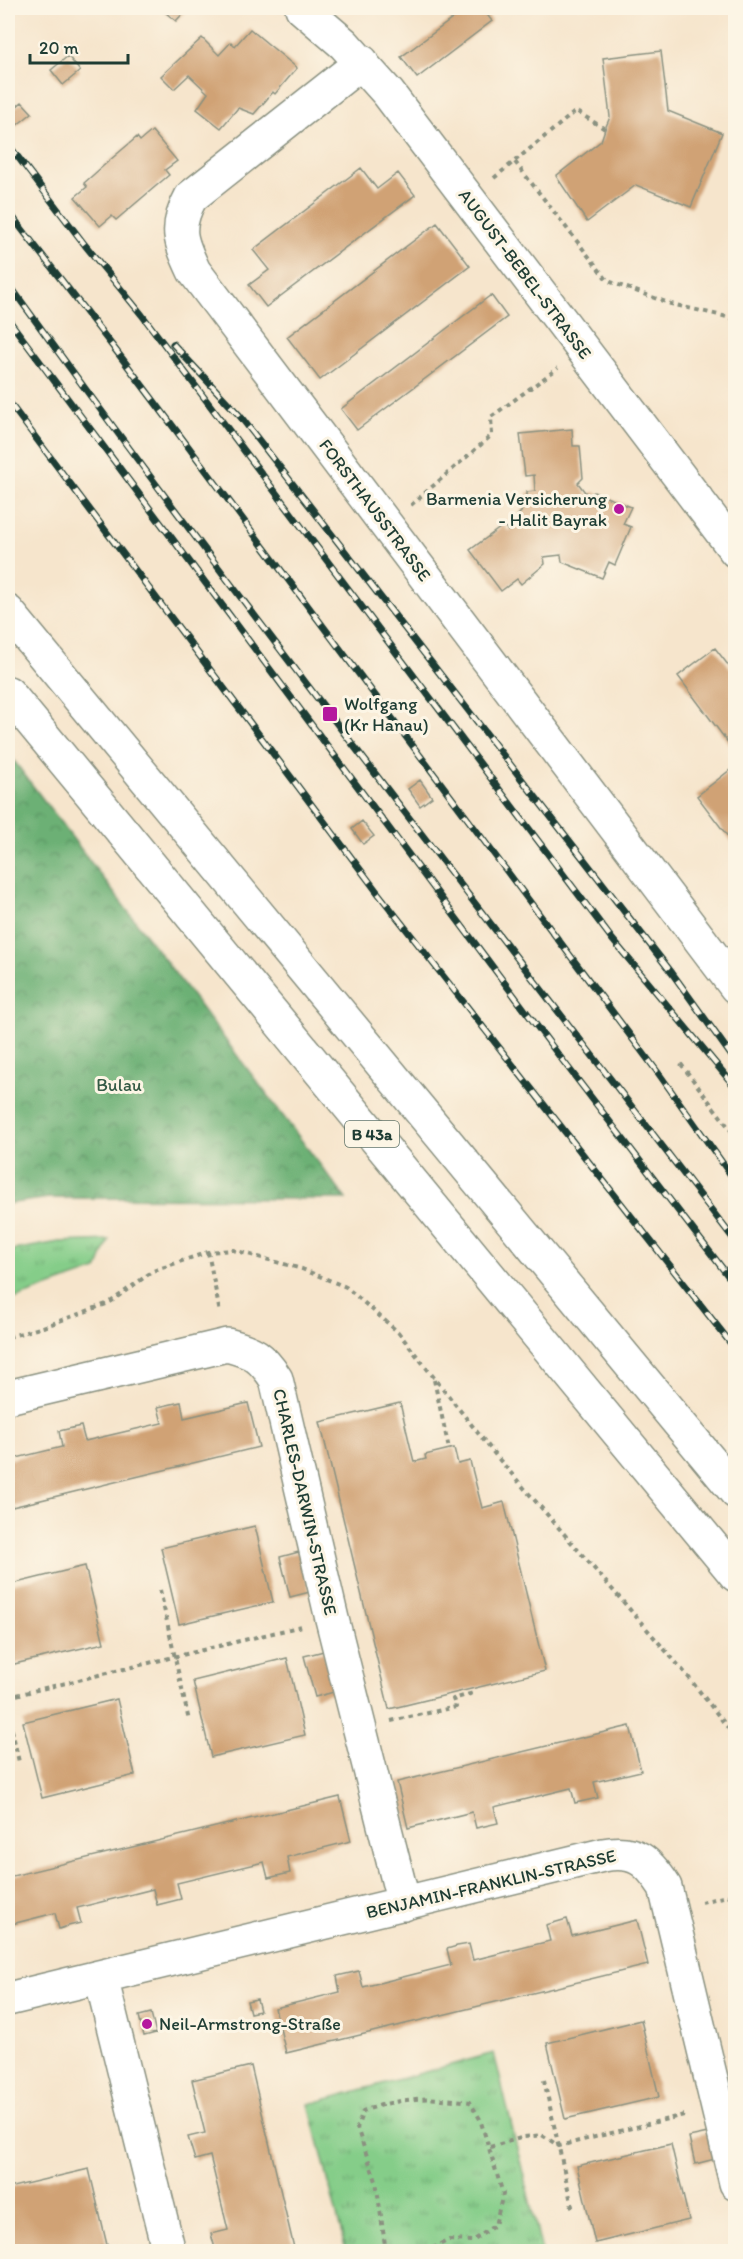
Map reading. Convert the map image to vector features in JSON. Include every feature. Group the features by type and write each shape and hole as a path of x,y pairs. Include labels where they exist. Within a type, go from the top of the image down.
{"main road":[{"name":"AUGUST-BEBEL-STRASSE","path":"302,8 362,62 396,102 735,551"},
{"name":"FORSTHAUSSTRASSE","path":"362,62 191,197 179,226 184,249 194,271 735,987"},
{"name":"B 43a","path":"8,612 735,1492"},
{"name":"B 43a","path":"8,693 735,1575"},
{"path":"8,1397 227,1345"},
{"name":"CHARLES-DARWIN-STRASSE","path":"227,1345 253,1352 264,1361 276,1378 358,1729 404,1904"},
{"name":"BENJAMIN-FRANKLIN-STRASSE","path":"8,1999 603,1855 629,1854 640,1858 653,1869 665,1887 735,2183"},
{"path":"101,1977 169,2252"}],"path":[{"path":"468,199 576,111 605,129"},
{"path":"515,162 608,281 671,304 735,319"},
{"path":"387,526 492,435 491,417 582,349"},
{"path":"681,1064 735,1137"},
{"path":"8,1336 43,1327 109,1303 153,1271 208,1252 233,1250 302,1269 346,1287 398,1332 497,1457 686,1674 735,1738"},
{"path":"208,1252 227,1345"},
{"path":"434,1377 449,1449"},
{"path":"160,1590 189,1721"},
{"path":"8,1697 332,1619"},
{"path":"358,1729 456,1707 453,1699 470,1694 468,1690"},
{"path":"8,1712 19,1762"},
{"path":"544,2080 573,2211"},
{"path":"386,2252 376,2181 357,2128 363,2111 388,2102 437,2097 470,2102 480,2118 503,2194 495,2225 473,2241 448,2240 425,2252"},
{"path":"490,2147 542,2135 559,2146 718,2107"}],"green space":[{"name":"Bulau","path":"8,753 346,1199 49,1198 8,1204"},
{"path":"109,1240 97,1270 8,1301 8,1251 59,1242"},
{"path":"494,2053 542,2251 346,2251 309,2104"}],"building":[{"path":"160,8 188,8 176,21"},
{"path":"467,8 482,8 492,21 417,78 401,57"},
{"path":"250,29 297,68 254,114 238,108 221,128 197,109 208,93 189,75 174,89 161,76 202,38 219,55 231,42 235,46"},
{"path":"661,51 668,111 722,133 691,207 636,185 587,222 556,176 601,141 610,117 603,58"},
{"path":"68,56 80,71 63,85 51,70"},
{"path":"22,102 32,113 16,126 8,114"},
{"path":"152,131 177,161 165,170 169,175 116,220 112,216 100,226 75,197 87,187 84,183 110,160 137,137 140,141"},
{"path":"361,168 377,189 398,173 415,195 266,307 249,285 269,270 253,250"},
{"path":"437,223 470,266 320,380 287,337"},
{"path":"491,295 507,317 357,430 341,409"},
{"path":"572,429 573,446 580,446 583,478 578,483 588,496 594,492 631,507 623,524 631,527 615,565 609,562 602,578 562,562 561,555 544,557 545,564 521,584 517,579 501,591 470,550 504,525 508,531 522,520 518,515 527,498 527,492 535,491 534,475 525,476 520,434"},
{"path":"715,648 735,674 735,752 678,676"},
{"path":"735,766 735,846 697,796"},
{"path":"420,780 432,797 420,806 408,789"},
{"path":"362,821 374,836 363,844 352,829"},
{"path":"181,1402 184,1418 248,1403 259,1447 8,1508 8,1460 62,1447 59,1431 81,1426 85,1441 162,1423 158,1407"},
{"path":"400,1403 414,1462 426,1459 425,1455 454,1448 458,1464 470,1461 482,1508 504,1502 545,1671 389,1709 320,1422"},
{"path":"255,1526 273,1602 179,1624 161,1548"},
{"path":"299,1552 310,1592 290,1597 280,1557"},
{"path":"85,1566 104,1643 10,1665 8,1585"},
{"path":"324,1651 334,1692 315,1697 304,1656"},
{"path":"287,1658 305,1735 211,1757 193,1681"},
{"path":"117,1699 135,1775 42,1798 23,1722"},
{"path":"630,1726 641,1771 594,1782 598,1798 575,1803 571,1788 494,1807 498,1823 476,1828 472,1812 408,1828 397,1782"},
{"path":"340,1797 351,1841 287,1857 290,1873 268,1878 264,1862 177,1883 181,1899 157,1905 153,1889 77,1908 81,1923 59,1929 55,1913 8,1925 8,1877"},
{"path":"567,1919 572,1936 637,1920 648,1965 286,2053 275,2008 340,1992 337,1976 359,1971 363,1987 451,1965 447,1949 457,1946 469,1944 473,1960 550,1941 546,1925"},
{"path":"257,1999 260,2011 250,2013 247,2001"},
{"name":"Neil-Armstrong-Straße","path":"151,2013 156,2033 144,2036 139,2016"},
{"path":"641,2020 659,2097 565,2119 547,2043"},
{"path":"251,2066 295,2252 216,2252 211,2234 228,2230 210,2156 195,2160 188,2137 205,2133 192,2080"},
{"path":"708,2133 715,2159 695,2164 689,2137"},
{"path":"671,2144 689,2220 595,2243 577,2166"},
{"path":"89,2169 107,2245 78,2252 9,2252 8,2188"}],"railway":[{"path":"8,144 142,315 612,939 736,1088"},
{"path":"8,211 124,361 659,1074 736,1182"},
{"path":"8,283 277,645 736,1242"},
{"path":"8,319 557,1053 736,1286"},
{"path":"173,344 240,416 672,973 736,1062"},
{"path":"8,401 378,893 736,1350"}],"place":[{"name":"Barmenia Versicherung - Halit Bayrak","path":"619,509"},
{"name":"Wolfgang (Kr Hanau)","path":"330,714"},
{"name":"Neil-Armstrong-Straße","path":"147,2024"}]}
